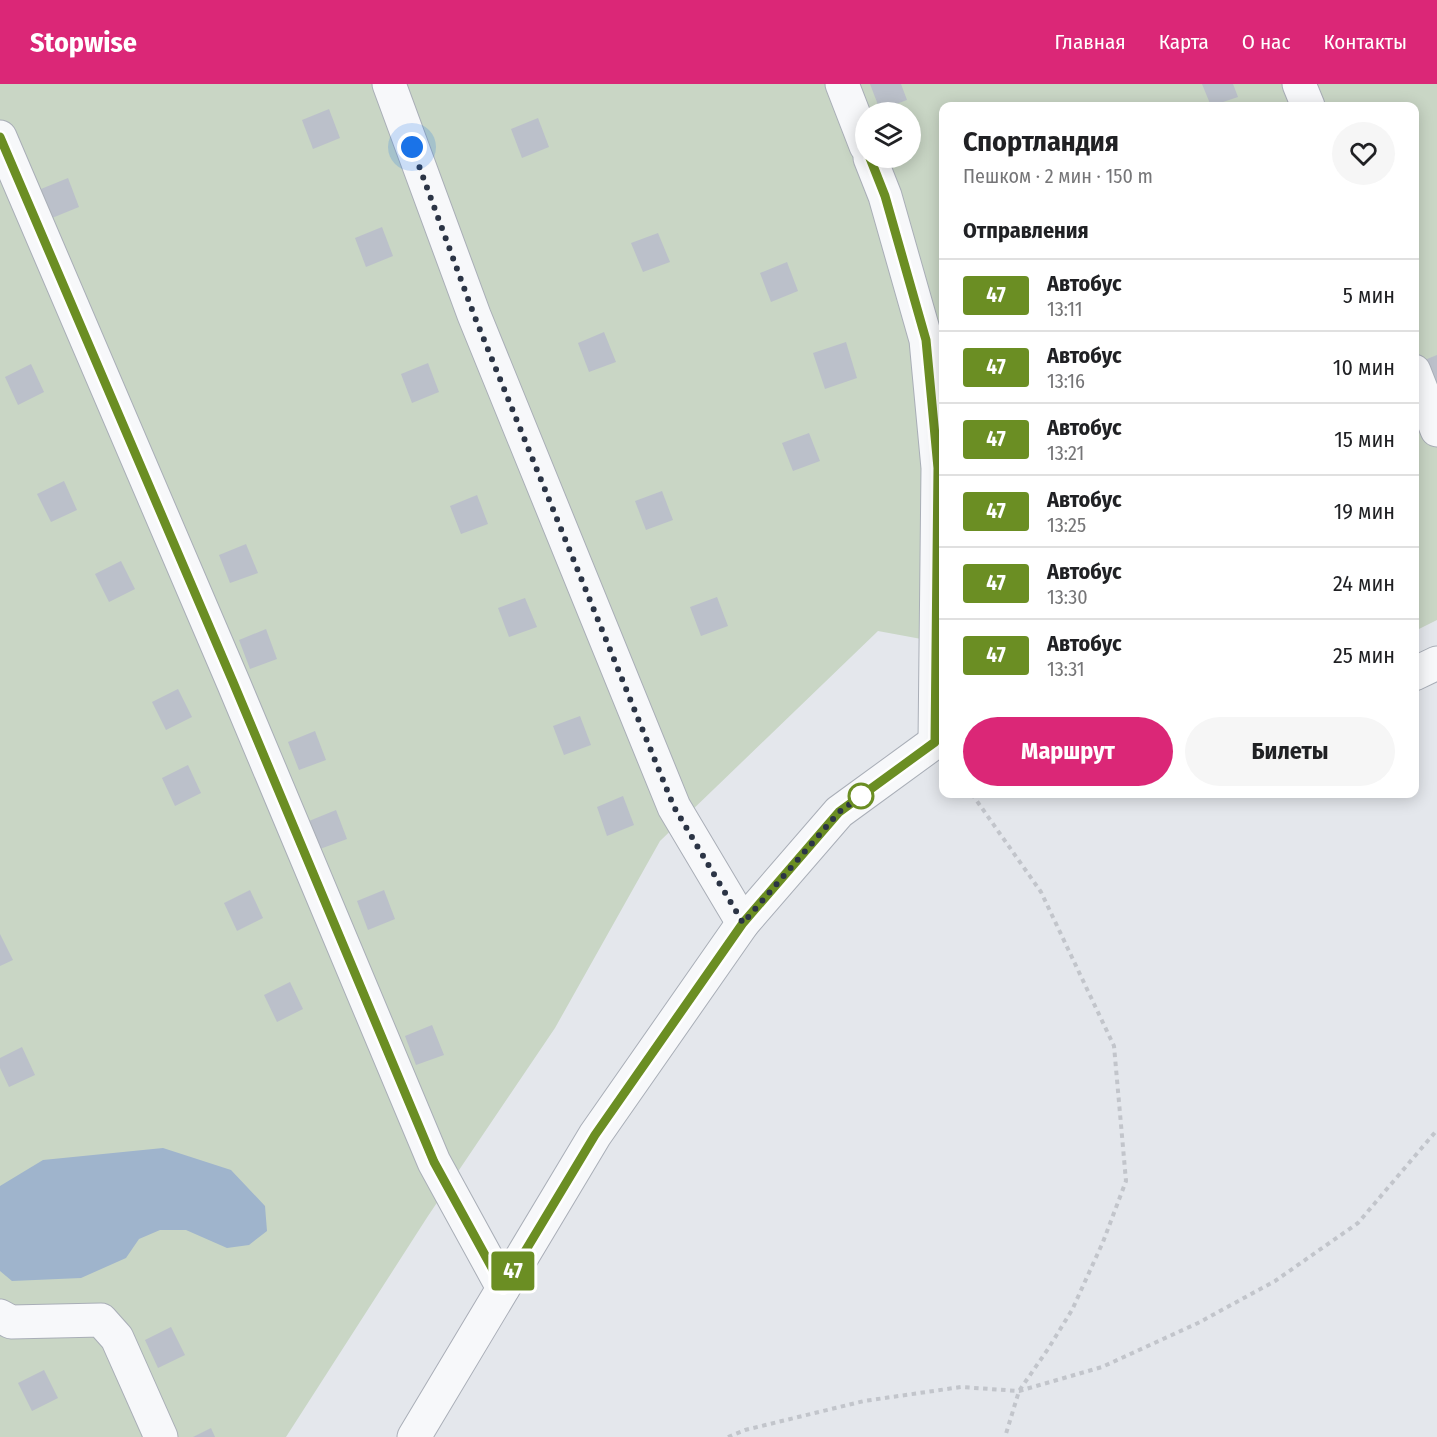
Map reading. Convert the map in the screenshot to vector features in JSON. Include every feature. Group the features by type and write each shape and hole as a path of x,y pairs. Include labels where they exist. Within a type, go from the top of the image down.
{"street":[{"path":"388,84 474,315 674,807 743,923"},
{"path":"842,84 855,118"},
{"path":"1299,84 1306,102"},
{"path":"0,137 233,682 434,1162 503,1288"},
{"path":"414,1437 595,1135 743,923 839,812 939,741 938,468 926,340 885,196 874,168"},
{"path":"1419,384 1437,430"},
{"path":"1419,672 1437,663"},
{"path":"0,1316 11,1322 101,1320 117,1338 162,1437"}],"path":[{"path":"975,798 1041,892 1114,1046 1126,1181 1103,1242 1072,1310 1019,1391 1005,1437"},
{"path":"728,1437 745,1430 864,1401 961,1387 1019,1391 1102,1366 1198,1323 1275,1281 1358,1223 1437,1130"}],"green space":[{"path":"0,84 1437,84 1437,620 1419,629 1419,102 939,102 939,642 878,631 660,841 555,1028 428,1216 286,1437 0,1437"}],"water":[{"path":"163,1148 231,1170 265,1206 267,1231 249,1245 227,1248 186,1230 160,1230 139,1239 126,1258 81,1278 12,1281 0,1271 0,1186 43,1160"}],"building":[{"path":"870,84 901,84 907,100 902,102 877,102"},
{"path":"1202,84 1233,84 1238,97 1223,102 1209,102"},
{"path":"329,109 340,138 313,149 302,120"},
{"path":"538,118 549,147 522,158 511,129"},
{"path":"68,178 79,207 52,218 41,189"},
{"path":"382,227 393,256 366,267 355,238"},
{"path":"658,233 670,262 643,272 631,243"},
{"path":"787,262 798,291 771,302 760,273"},
{"path":"604,332 616,362 589,372 578,343"},
{"path":"846,342 857,378 825,389 813,353"},
{"path":"1437,355 1437,388 1422,361"},
{"path":"428,363 439,392 412,403 401,374"},
{"path":"31,364 44,392 18,405 5,377"},
{"path":"809,433 820,461 793,471 782,443"},
{"path":"64,481 77,510 51,522 37,494"},
{"path":"662,491 673,520 646,530 635,501"},
{"path":"477,495 488,524 461,534 450,506"},
{"path":"246,544 258,573 230,583 219,555"},
{"path":"121,561 135,589 109,602 95,574"},
{"path":"717,597 728,626 701,636 690,607"},
{"path":"525,598 537,627 509,637 498,608"},
{"path":"266,629 277,659 250,669 239,640"},
{"path":"178,689 192,717 166,730 152,702"},
{"path":"580,716 591,745 564,755 553,726"},
{"path":"315,731 326,760 299,770 288,742"},
{"path":"188,765 201,793 175,806 162,778"},
{"path":"623,796 634,825 607,836 597,807"},
{"path":"336,810 347,839 320,849 309,821"},
{"path":"250,890 263,918 237,931 224,903"},
{"path":"384,890 395,919 368,930 357,901"},
{"path":"0,934 13,960 0,966"},
{"path":"290,982 303,1009 277,1022 264,995"},
{"path":"432,1025 444,1055 416,1065 405,1036"},
{"path":"22,1047 35,1075 9,1087 0,1068 0,1058"},
{"path":"171,1327 185,1355 158,1368 145,1340"},
{"path":"44,1370 58,1398 32,1411 18,1383"},
{"path":"211,1428 215,1437 193,1437"}],"bus line":[{"name":"47","path":"0,137 233,682 434,1162 503,1288 595,1135 743,923 839,812 935,742 938,468 926,340 885,196 874,168"}],"route":[{"path":"412,147 474,315 674,807 743,923 839,812 861,796"}]}
